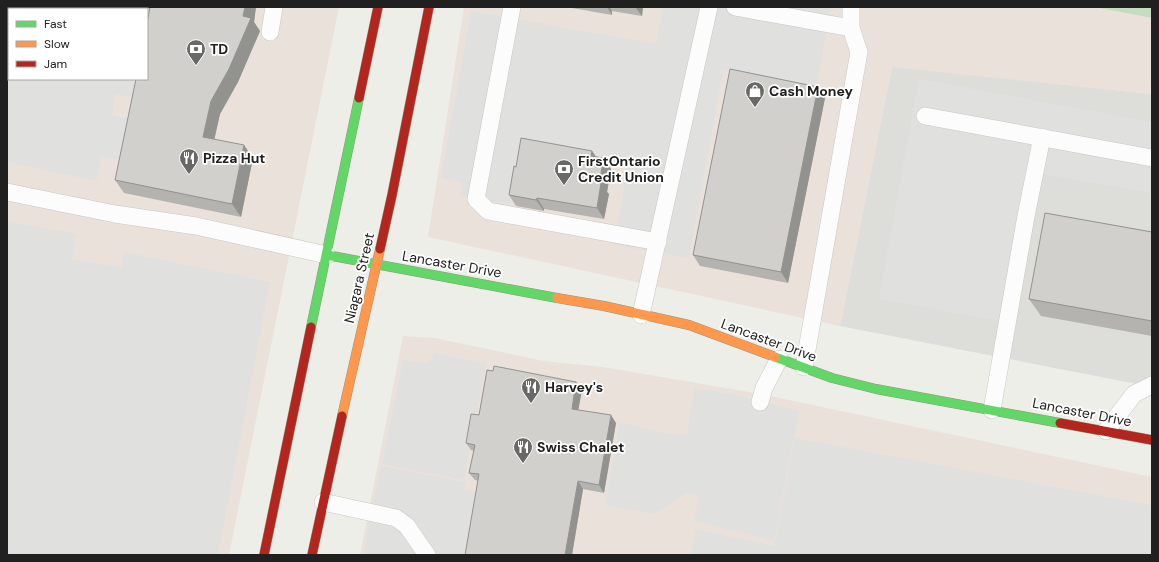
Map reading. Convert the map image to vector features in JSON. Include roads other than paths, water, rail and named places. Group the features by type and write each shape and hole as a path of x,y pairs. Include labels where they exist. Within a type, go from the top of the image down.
{"main road":[{"path":"264,555 314,313 328,255 378,7"},
{"name":"Niagara Street","path":"312,555 392,195 429,8"},
{"name":"Lancaster Drive","path":"328,255 604,306 688,325 832,378 876,389 1152,440"}],"lane":[{"path":"270,32 274,7"},
{"path":"512,7 476,199 488,211 658,242"},
{"path":"641,315 709,7"},
{"path":"735,7 851,28"},
{"path":"804,367 860,52 851,28 850,7"},
{"path":"925,116 1152,158"},
{"path":"992,410 1026,216 1042,137"},
{"path":"7,192 115,214 196,226 328,255"},
{"path":"760,402 764,388 779,359"},
{"path":"1106,431 1134,394 1152,385"},
{"path":"323,502 396,518 407,526 427,555"}],"place":[{"name":"TD","path":"196,66"},
{"name":"Cash Money","path":"755,108"},
{"name":"Pizza Hut","path":"189,175"},
{"name":"FirstOntario Credit Union","path":"564,186"},
{"name":"Harvey's","path":"531,404"},
{"name":"Swiss Chalet","path":"523,464"}]}
